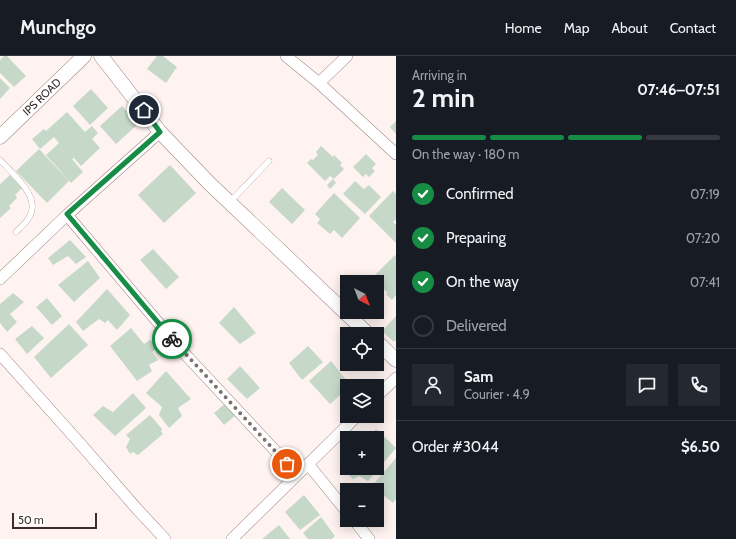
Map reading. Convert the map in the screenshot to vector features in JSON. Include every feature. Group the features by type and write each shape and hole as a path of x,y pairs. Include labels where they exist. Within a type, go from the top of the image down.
{"street":[{"name":"IPS ROAD","path":"0,137 84,56"},
{"path":"101,56 160,132 230,202 361,327"},
{"path":"286,56 319,83 396,154"},
{"path":"319,83 347,56"},
{"path":"0,279 67,214 160,132"},
{"path":"67,214 184,353 297,474"},
{"path":"384,349 396,360"},
{"path":"0,354 165,539"},
{"path":"384,389 396,378"},
{"path":"232,539 350,423"},
{"path":"308,464 340,503"},
{"path":"360,527 369,539"}],"lane":[{"path":"0,160 20,181 31,198 32,211 25,224 16,232"},
{"path":"230,202 269,161"}],"building":[{"path":"4,56 7,56 26,76 14,87 0,73 0,60"},
{"path":"157,56 163,56 177,67 166,83 147,69"},
{"path":"0,78 10,88 0,99"},
{"path":"91,89 108,108 90,125 73,106"},
{"path":"122,106 138,124 116,144 100,126"},
{"path":"67,112 85,132 92,126 98,133 92,139 100,148 81,166 74,158 72,159 83,172 71,183 46,155 59,143 54,137 40,149 32,139 44,129 46,131"},
{"path":"396,121 396,134 390,127"},
{"path":"321,146 342,163 340,165 344,169 334,179 330,176 325,181 307,163 318,155 316,152"},
{"path":"39,149 69,181 47,203 16,171"},
{"path":"366,154 376,164 372,168 375,171 369,177 366,174 363,177 353,167"},
{"path":"170,165 196,193 164,223 138,195"},
{"path":"10,175 22,188 15,195 17,198 9,206 11,208 0,218 0,184"},
{"path":"333,179 336,183 330,189 327,185"},
{"path":"355,181 364,189 369,185 381,197 365,214 343,194"},
{"path":"282,188 305,210 292,224 269,202"},
{"path":"393,191 396,194 396,219 393,222 396,225 396,243 369,216"},
{"path":"334,193 360,218 342,238 334,230 330,234 317,223 320,219 315,214"},
{"path":"70,240 86,257 76,264 68,256 53,265 48,258"},
{"path":"153,249 179,277 166,289 140,260"},
{"path":"395,255 396,256 396,295 392,300 384,289 384,275 375,275"},
{"path":"88,261 100,278 74,302 58,285"},
{"path":"107,289 130,315 117,330 108,320 105,323 99,319 83,331 76,322"},
{"path":"13,293 24,302 10,314 17,322 7,332 0,323 0,304"},
{"path":"47,298 62,316 52,325 36,307"},
{"path":"234,307 256,333 240,344 219,323"},
{"path":"396,316 396,340 394,342 384,333 384,329"},
{"path":"69,324 88,345 51,378 34,357"},
{"path":"32,326 44,338 27,354 15,339"},
{"path":"131,328 144,344 150,340 158,347 152,352 158,360 149,365 152,371 137,381 110,346"},
{"path":"308,346 323,362 302,380 289,363"},
{"path":"331,361 345,379 340,379 340,395 330,404 309,381"},
{"path":"240,366 260,388 247,399 227,379"},
{"path":"166,371 191,399 178,408 182,416 169,428 159,415 162,407 146,393"},
{"path":"133,393 146,408 115,436 93,415 103,406 113,412"},
{"path":"226,403 236,415 224,425 214,413"},
{"path":"150,415 162,429 161,431 163,434 138,455 133,452 130,454 126,447 130,439 126,435"},
{"path":"384,437 396,448 384,462"},
{"path":"396,458 396,499 393,503 384,496 384,483 375,483 381,475 384,475 384,472"},
{"path":"349,475 373,475 368,481 359,476 353,479"},
{"path":"304,495 320,515 300,530 285,512"},
{"path":"321,517 335,536 332,539 308,539 303,533"},
{"path":"279,525 290,539 262,539"}],"way so far":[{"path":"172,339 287,464"}],"route":[{"path":"144,110 160,132 67,214 172,339"}]}
